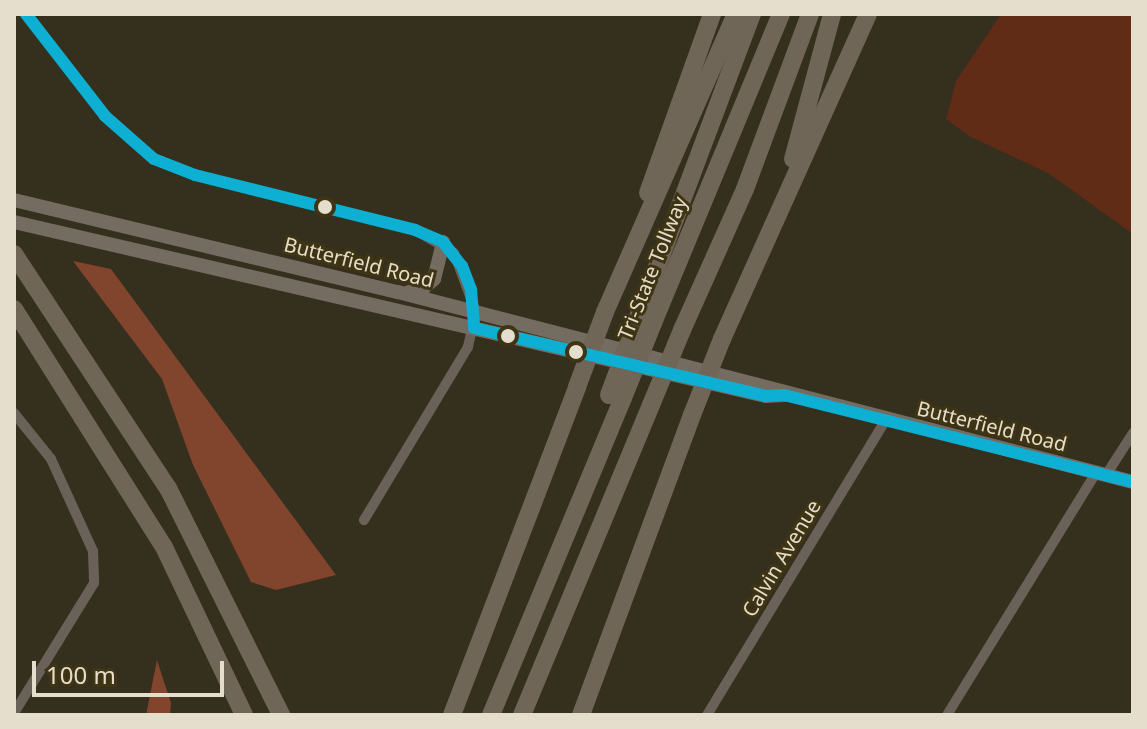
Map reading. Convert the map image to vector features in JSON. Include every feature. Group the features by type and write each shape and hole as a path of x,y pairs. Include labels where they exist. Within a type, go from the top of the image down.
{"highway":[{"path":"452,715 605,312 712,14"},
{"path":"605,312 736,14"},
{"path":"645,321 752,14"},
{"name":"Tri-State Tollway","path":"491,715 587,483 645,321 781,14"},
{"path":"522,713 682,330 745,189 810,14"},
{"path":"778,212 832,14"},
{"path":"581,715 722,339 868,14"},
{"path":"15,257 168,488 281,715"},
{"path":"14,309 164,547 244,715"}],"main road":[{"name":"Butterfield Road","path":"14,200 398,292 767,385 784,395 1133,482"},
{"name":"Butterfield Road","path":"14,222 766,396 784,395"},
{"path":"398,292 419,292 434,279 443,242"}],"street":[{"path":"26,14 105,116 154,159 195,175 415,230 443,242 462,266 476,312 463,361 364,520"},
{"path":"14,413 51,459 93,551 94,583 14,713"},
{"name":"Calvin Avenue","path":"707,715 886,420"},
{"path":"947,715 1101,474 1133,433"}],"shaded area":[{"path":"1001,14 1133,14 1133,234 1048,173 969,136 946,119 956,81"},
{"path":"73,261 111,269 336,575 276,590 251,582 193,465 162,379"},
{"path":"157,660 171,703 170,715 146,715"}],"transit line":[{"path":"26,14 105,116 154,159 195,175 415,230 443,242 462,266 471,290 474,328 766,396 784,395 1133,482"}]}
